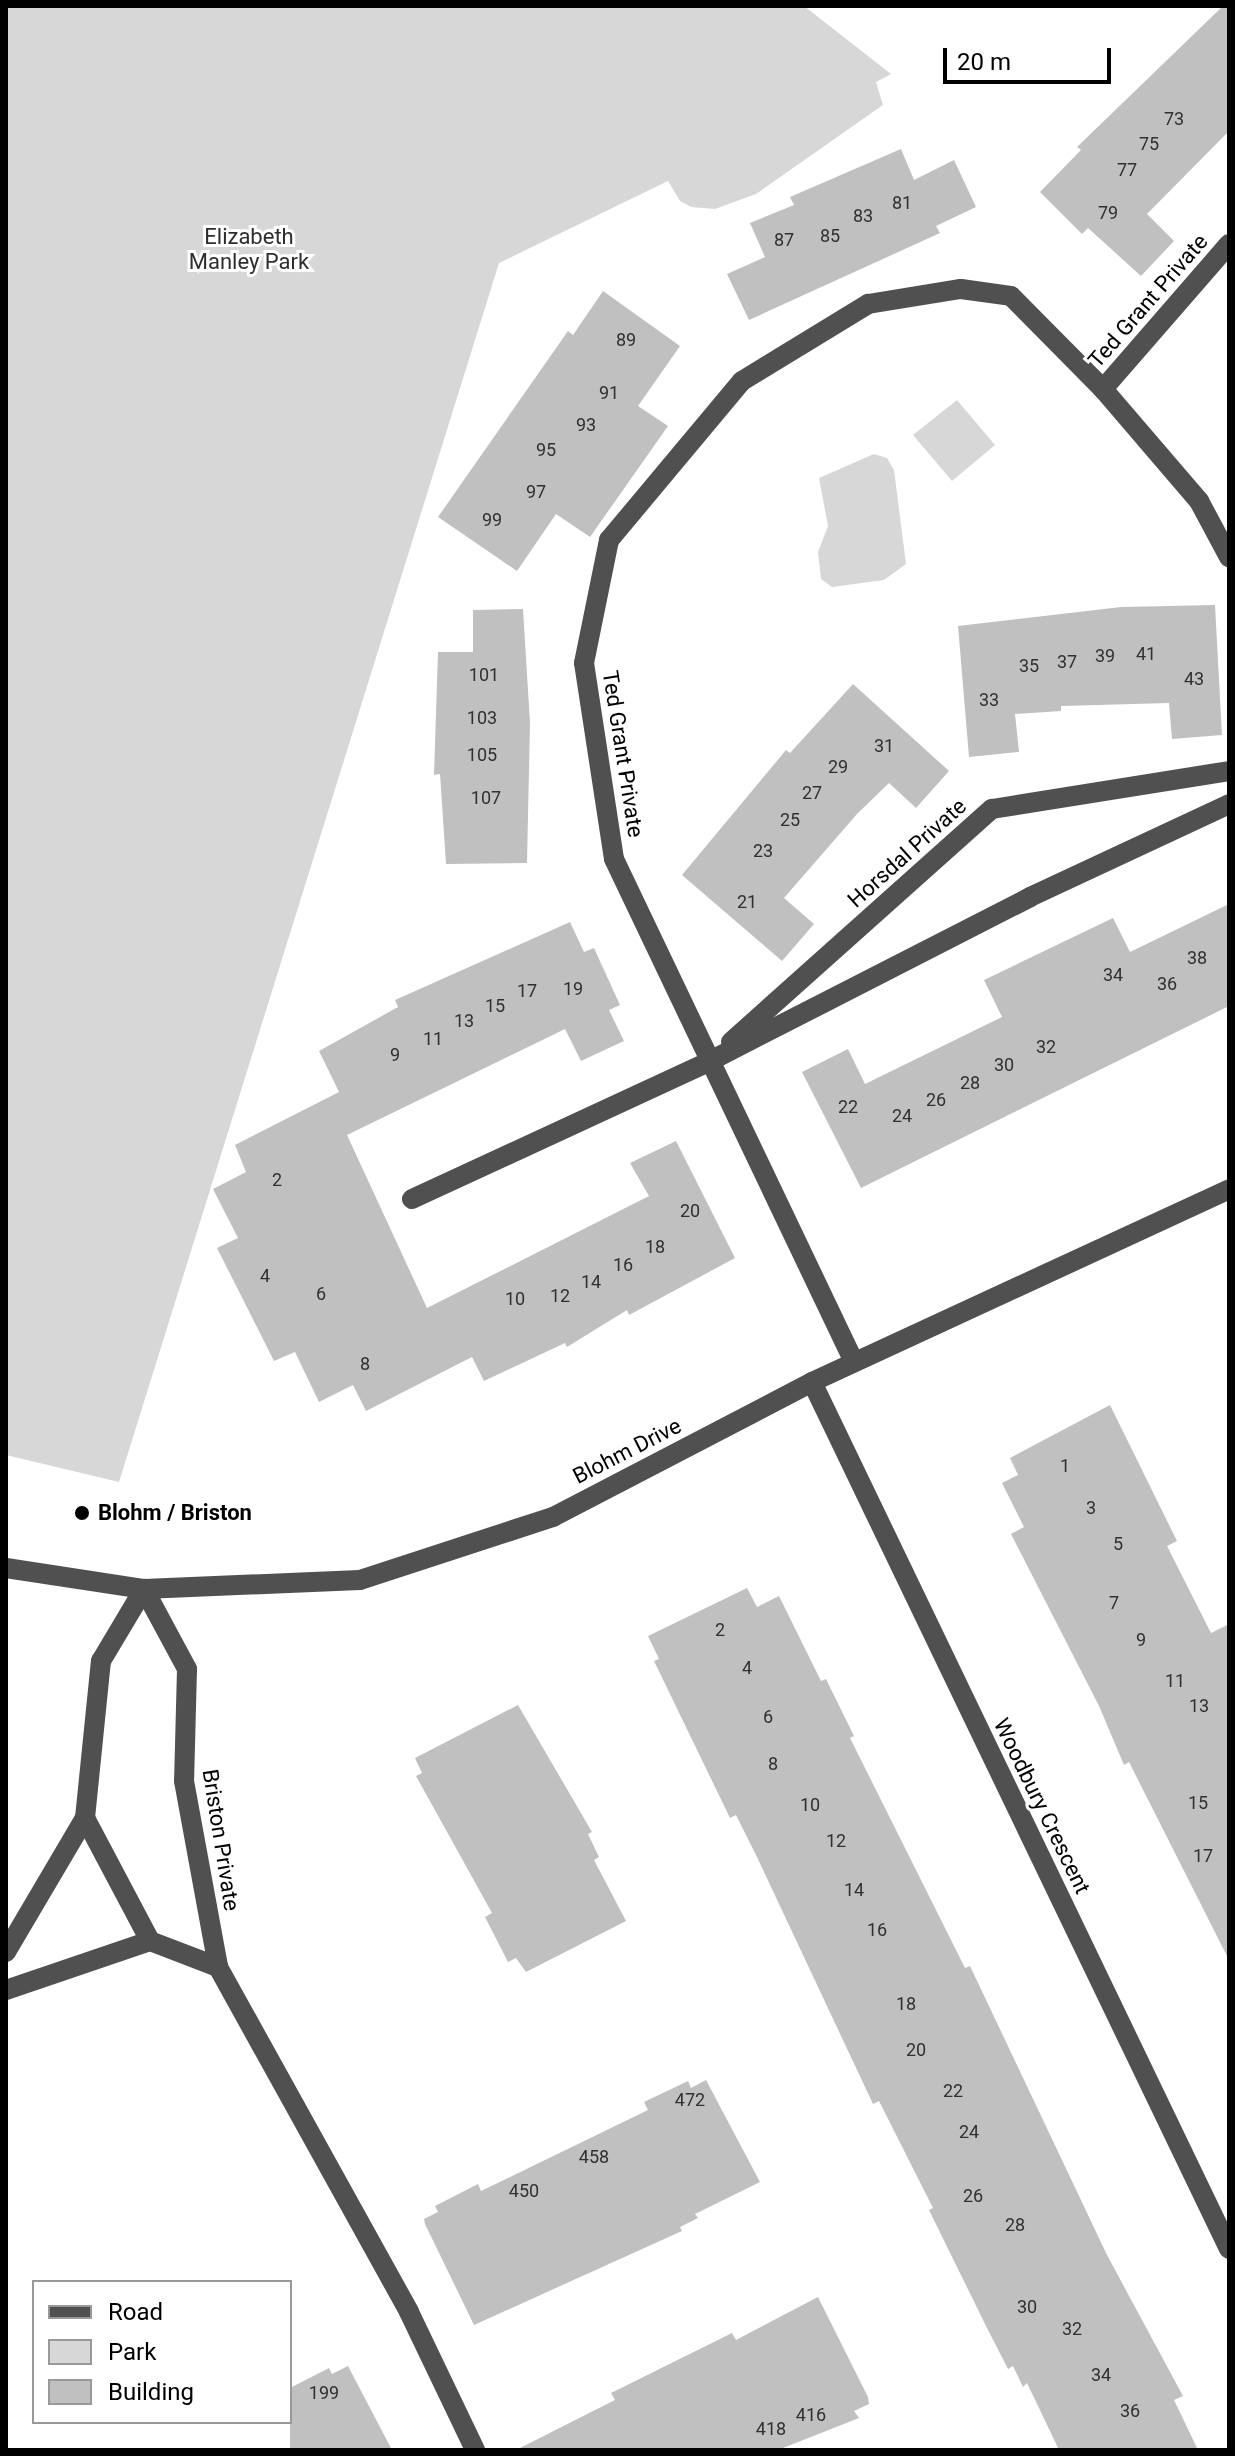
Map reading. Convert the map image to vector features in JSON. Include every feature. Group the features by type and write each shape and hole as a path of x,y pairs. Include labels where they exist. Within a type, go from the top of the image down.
{"street":[{"name":"Ted Grant Private","path":"1103,389 1229,244"},
{"name":"Ted Grant Private","path":"854,1362 614,859 584,663 609,540 742,381 868,304 961,289 1011,296 1103,389 1199,501 1229,557"},
{"name":"Horsdal Private","path":"710,1061 992,809 1229,771"},
{"name":"Horsdal Private","path":"412,1199 710,1061 1030,897 1229,804"},
{"name":"Blohm Drive","path":"6,1568 144,1589 360,1580 553,1517 812,1382 1229,1189"},
{"name":"Woodbury Crescent","path":"812,1382 1229,2249"},
{"path":"6,1952 85,1818 101,1661 144,1589"},
{"name":"Briston Private","path":"144,1589 187,1669 184,1781 218,1967 409,2312 475,2450"},
{"path":"85,1818 150,1941"},
{"path":"6,1990 150,1941 218,1967"}],"green space":[{"name":"Elizabeth Manley Park","path":"6,6 804,6 891,74 876,82 883,105 756,194 715,209 691,207 680,201 668,181 499,263 119,1482 6,1455"},
{"path":"957,400 995,445 952,481 913,435"},
{"path":"874,454 887,458 894,470 906,564 884,580 832,587 821,579 818,552 828,526 819,478"}],"building":[{"path":"1223,6 1229,6 1229,131 1147,214 1174,241 1141,276 1088,228 1082,234 1040,192 1081,150 1077,147"},
{"path":"901,149 914,180 954,160 976,207 936,226 940,233 749,320 727,274 765,257 750,223 794,205 790,197"},
{"path":"603,291 680,346 638,406 668,426 590,537 556,514 517,571 438,517 568,331 573,335"},
{"path":"1215,605 1222,735 1172,739 1169,703 1061,706 1061,711 1015,714 1019,752 969,757 958,626 1121,607"},
{"path":"523,609 530,723 527,863 446,864 440,774 434,775 438,652 473,652 473,610"},
{"path":"853,684 949,771 916,808 889,783 857,814 784,898 814,924 782,961 682,875 786,750 790,753"},
{"path":"1229,904 1229,1006 861,1188 802,1072 848,1049 865,1084 1002,1017 984,980 1113,918 1130,952"},
{"path":"570,922 584,952 594,948 620,1005 609,1010 624,1041 581,1061 565,1029 347,1135 427,1308 649,1196 630,1163 676,1141 735,1258 629,1315 627,1310 567,1347 565,1343 484,1381 472,1357 366,1411 353,1385 319,1402 295,1352 274,1361 217,1248 238,1238 213,1189 246,1172 235,1145 339,1092 319,1051 398,1007 395,1000"},
{"path":"1110,1405 1177,1541 1167,1546 1211,1633 1229,1624 1229,1960 1129,1762 1124,1765 1099,1706 1011,1534 1024,1527 1002,1483 1018,1475 1010,1458"},
{"path":"747,1588 757,1607 779,1596 821,1681 826,1679 854,1736 850,1738 965,1968 970,1966 1107,2255 1183,2396 1174,2400 1198,2450 1059,2450 1027,2383 1023,2387 1013,2366 1008,2369 929,2210 933,2208 879,2101 873,2104 757,1857 736,1815 730,1818 654,1661 659,1659 648,1636"},
{"path":"518,1705 592,1832 588,1834 599,1857 594,1860 626,1921 526,1972 516,1958 508,1962 485,1917 492,1913 416,1776 422,1773 415,1758"},
{"path":"706,2080 760,2182 695,2214 698,2218 680,2227 682,2231 474,2325 425,2224 424,2219 438,2212 435,2206 478,2184 481,2191 648,2110 644,2102 688,2081 691,2088"},
{"path":"818,2297 868,2397 869,2404 854,2411 859,2418 778,2450 516,2450 615,2400 611,2393 732,2333 736,2340"},
{"path":"348,2366 392,2450 290,2450 292,2387 329,2368 332,2374"}],"place":[{"name":"Blohm / Briston","path":"82,1513"}]}
